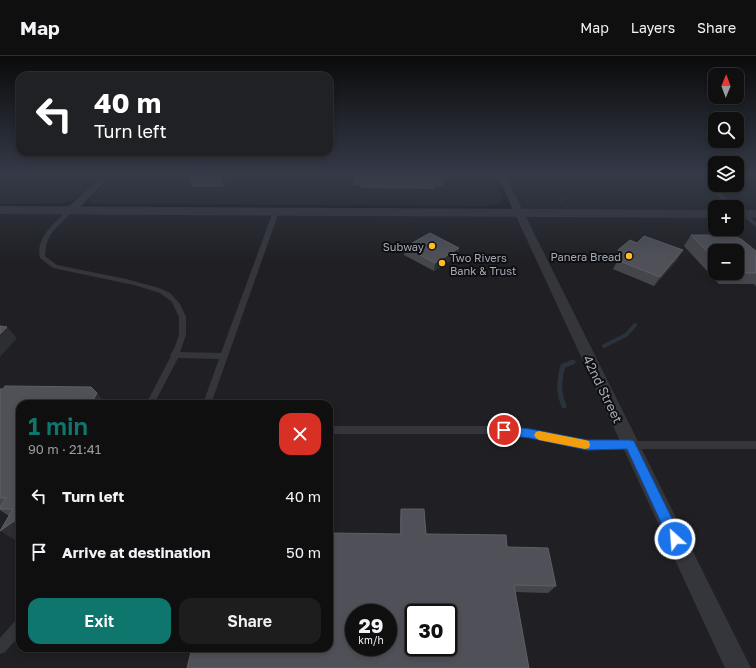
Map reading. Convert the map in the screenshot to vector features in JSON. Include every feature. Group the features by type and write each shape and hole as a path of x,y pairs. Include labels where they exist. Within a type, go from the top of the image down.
{"street":[{"path":"70,210 77,204"},
{"name":"42nd Street","path":"515,204 738,668"},
{"path":"0,210 708,214"},
{"path":"744,214 755,220"}],"lane":[{"path":"70,210 47,233 42,245 42,257 55,267 122,279 169,295 181,309 183,320 182,340 152,400"},
{"path":"208,400 276,212"},
{"path":"174,355 224,356"},
{"path":"333,430 504,430 530,433 587,445 756,445"},
{"path":"0,647 16,630"}],"shaded area":[{"path":"0,204 60,204 58,204"},
{"path":"92,204 497,204 488,206"},
{"path":"515,204 708,204 708,236 744,236 744,204 756,204 756,668 0,668 0,210 519,213"}],"building":[{"path":"430,233 459,248 435,263 405,247"},
{"path":"691,235 734,236 741,239 756,251 756,273 744,273 744,244 708,244 708,253"},
{"path":"644,236 683,250 660,277 617,260 625,253 618,250 630,240 637,243"},
{"path":"0,326 7,327 0,334"},
{"path":"5,386 91,387 97,393 93,400 16,400 16,520 0,531 13,509 0,509 6,498 0,498 0,389 3,389"},
{"path":"401,509 424,509 426,534 506,535 507,547 548,548 556,586 514,585 529,668 187,668 191,652 333,652 333,533 401,534"}],"waterway":[{"path":"604,346 626,335 635,325"},
{"path":"564,406 560,391 563,366 573,362"}],"slow traffic":[{"path":"539,435 585,445"}],"place":[{"name":"Subway","path":"432,246"},
{"name":"Panera Bread","path":"629,256"},
{"name":"Two Rivers Bank & Trust","path":"442,263"}],"route":[{"path":"504,430 530,433 571,443 587,445 630,445 675,539"}]}
